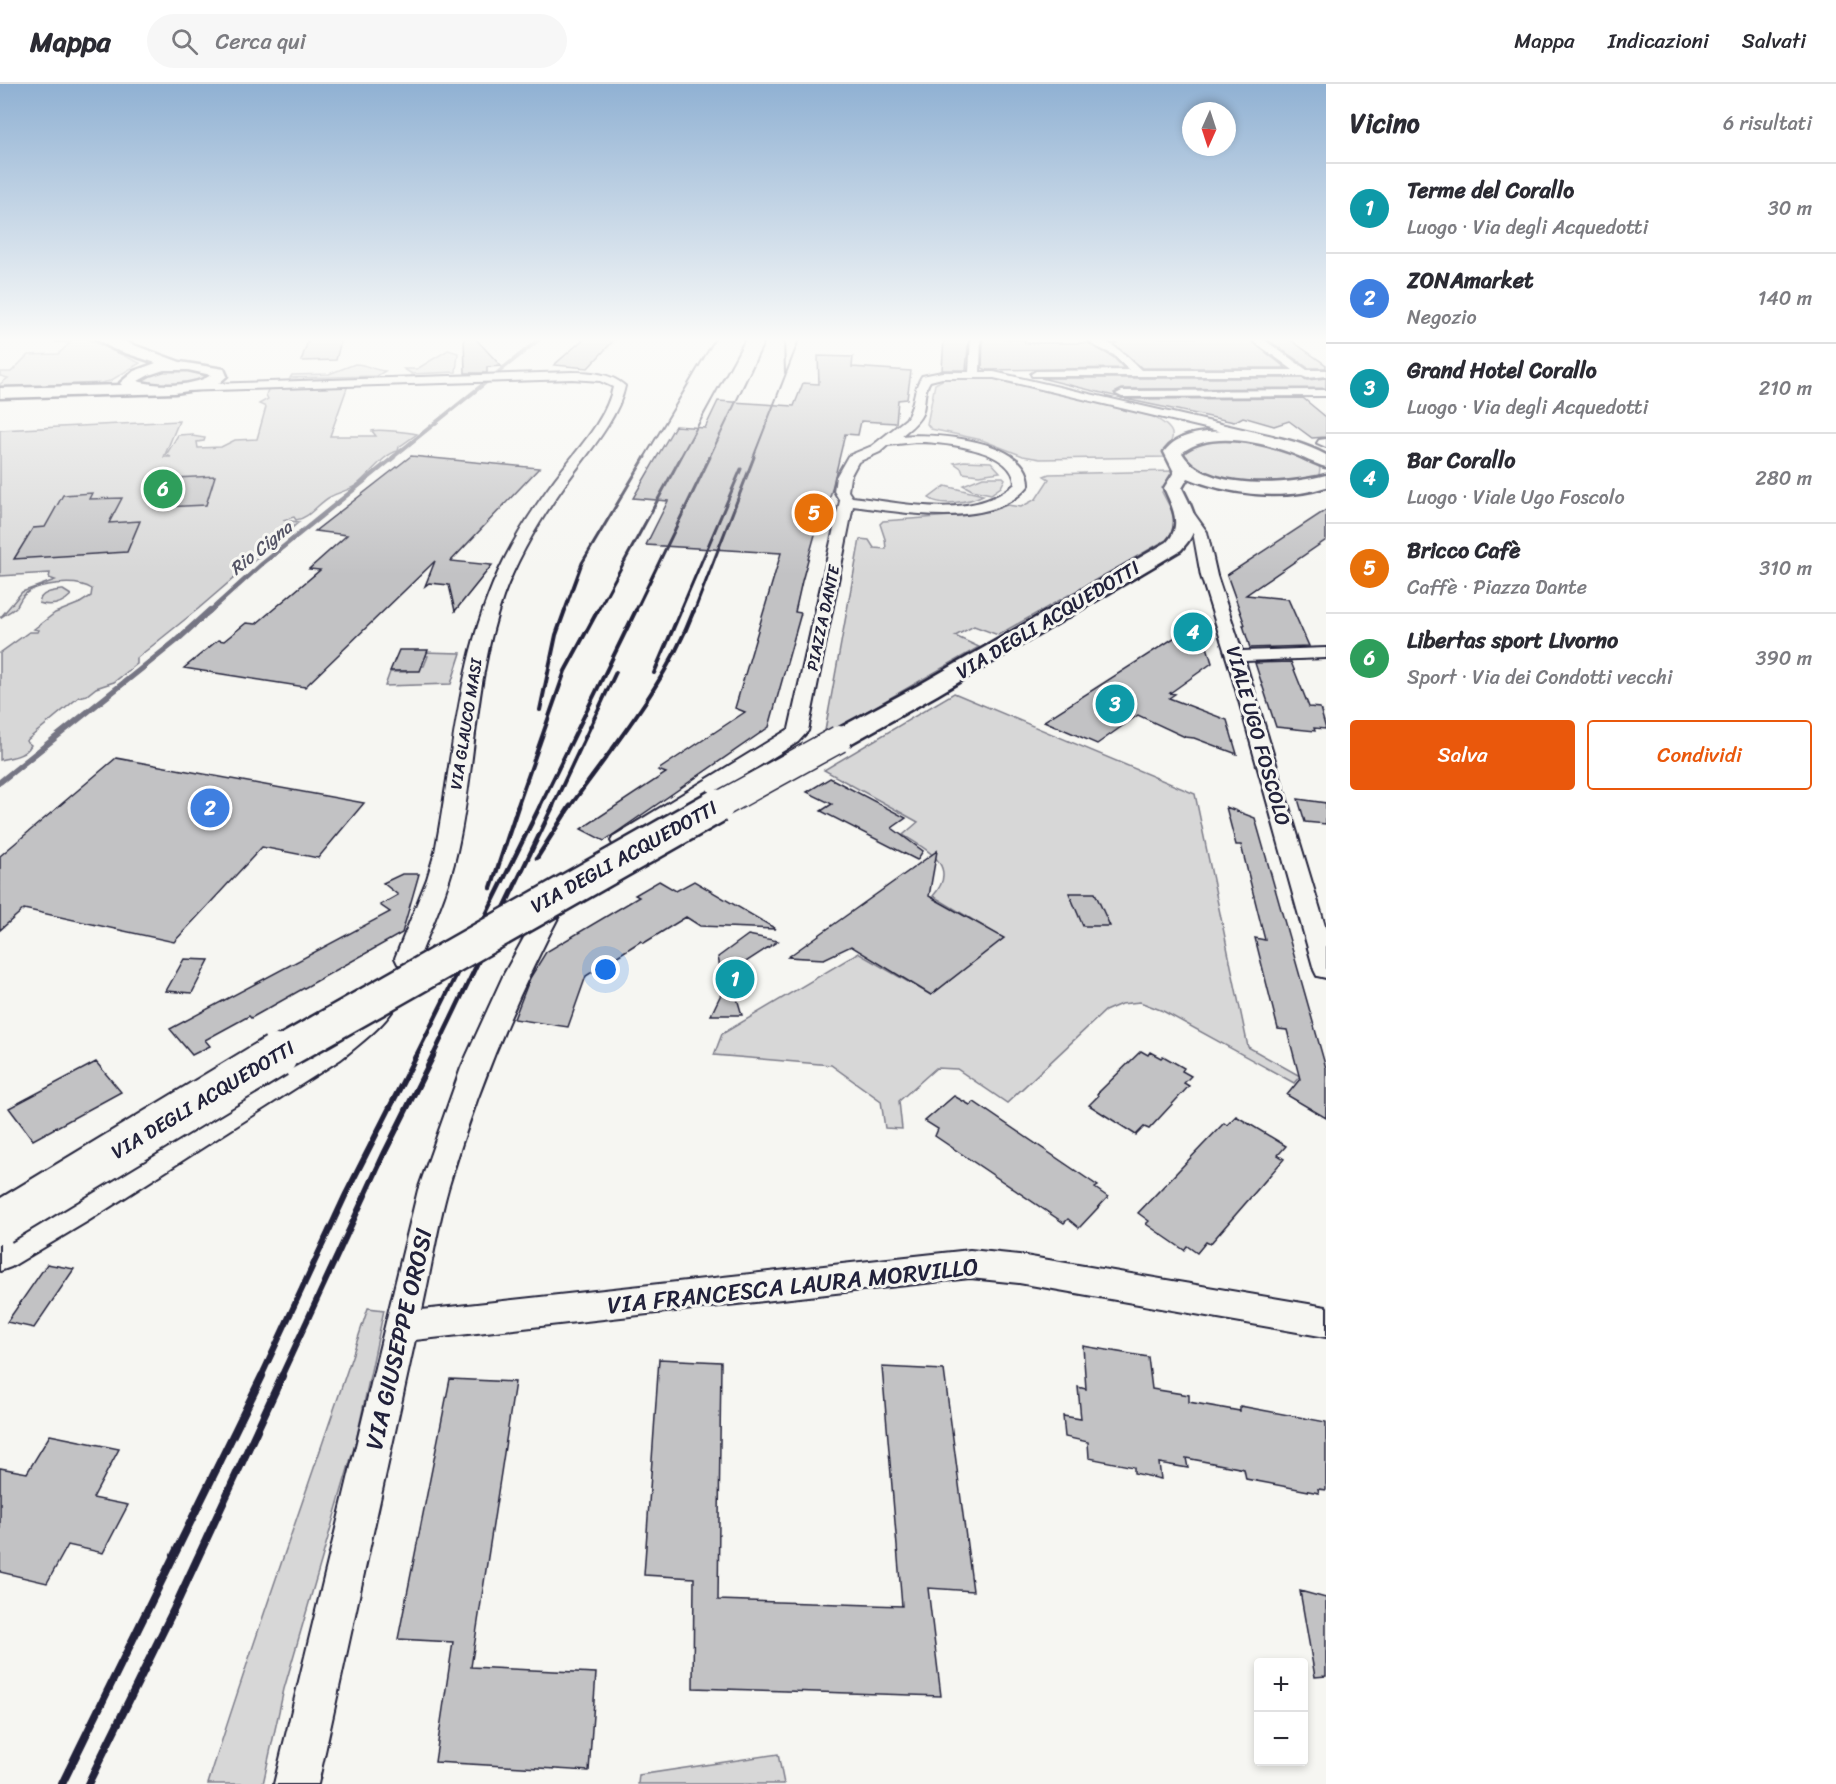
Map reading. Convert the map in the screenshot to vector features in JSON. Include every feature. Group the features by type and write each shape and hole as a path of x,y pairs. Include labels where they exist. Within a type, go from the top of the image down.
{"main road":[{"path":"1237,486 1203,477 1181,465 1174,456 1175,450 1180,445 1193,440 1221,437 1254,439 1290,446 1326,462"},
{"path":"1290,446 1325,447"},
{"name":"VIA DEGLI ACQUEDOTTI","path":"0,1223 135,1139 378,996 554,895 947,679 1173,546 1183,536 1187,525 1174,485 1183,473 1181,465"},
{"path":"1180,502 1203,487 1237,486 1293,490 1326,482"}],"street":[{"name":"VIA GLAUCO MASI","path":"410,949 438,879 446,852 473,664 491,606 511,561 542,509 605,416"},
{"name":"PIAZZA DANTE","path":"622,841 791,738 799,729 847,504 841,491 843,477 853,459 884,443 914,416"},
{"name":"PIAZZA DANTE","path":"847,504 868,503 917,509 965,508 996,502 1020,487 1021,474 1008,461 987,450 950,440 921,427 917,416"},
{"path":"1157,416 1173,427 1179,436 1180,445"},
{"path":"1175,416 1290,446"},
{"name":"PIAZZA DANTE","path":"884,443 912,438 950,440"},
{"name":"VIALE UGO FOSCOLO","path":"1180,502 1200,532 1209,576 1235,656 1326,970"},
{"path":"1235,656 1326,653"},
{"name":"VIA GIUSEPPE OROSI","path":"296,1784 433,1190 474,1068 516,974 550,910"},
{"name":"VIA DEGLI ACQUEDOTTI","path":"0,1257 77,1212 332,1052 360,1030 384,1004"},
{"name":"VIA FRANCESCA LAURA MORVILLO","path":"401,1327 970,1264 1019,1269 1326,1322"}],"shaded area":[{"path":"263,416 337,416 330,436 376,436 372,431 380,430 417,434 399,447 398,451 383,460 356,486 330,497 301,519 296,520 294,517 283,520 299,522 137,658 137,664 114,682 79,697 26,741 31,745 25,752 0,760 0,653 29,632 38,632 39,630 34,629 55,613 91,596 92,589 67,583 47,585 24,595 16,607 0,618 22,592 55,580 49,578 50,573 0,576 0,430 179,421 164,457 171,457 166,455 178,435 193,434 192,436 205,438 204,441 197,442 198,448 221,447 235,440 257,439"},
{"path":"929,416 1152,416 1164,423 1170,430 1172,438 1167,457 1040,459 1023,456 982,440 931,429 927,424"},
{"path":"1228,440 1264,444 1303,455 1320,468 1319,475 1309,481 1296,484 1246,482 1204,472 1185,458 1185,452 1189,448 1205,442"},
{"path":"991,462 1000,472 979,475 963,473 961,468 954,463"},
{"path":"1171,471 1175,477 1162,492 1179,524 1166,540 998,635 974,626 955,636 979,647 824,736 860,539 869,540 874,548 886,549 880,524 883,521 966,515 990,511 1007,505 1021,507 1036,499 1049,479 1044,476 1049,474"},
{"path":"983,477 1003,477 1005,479 1001,487 991,494 972,490 963,485"},
{"path":"945,486 983,495 971,500 956,502 934,501 929,498"},
{"path":"63,590 71,595 64,601 52,605 39,603 44,594"},
{"path":"422,652 461,653 451,684 385,686 390,672 407,672 410,666 424,666 428,656 421,656"},
{"path":"954,693 1195,794 1248,1047 1300,1076 1294,1083 1163,1011 1140,1002 1121,1004 1105,1011 1007,1103 957,1069 936,1068 899,1101 902,1129 885,1128 881,1101 831,1065 714,1055 722,1034 858,953 931,995 1003,938 933,896 943,876 942,867 930,853 903,835 918,822 824,770"},
{"path":"368,1308 384,1310 356,1441 284,1689 263,1784 208,1784 247,1664"},
{"path":"778,1754 784,1784 638,1784 639,1775"}],"building":[{"path":"711,416 897,416 896,423 861,421 858,435 845,434 822,531 816,531 802,581 795,612 801,613 769,727 604,841 581,829 666,773 658,770 745,712 735,708 781,553 646,545 668,501 633,498 675,426 705,428"},
{"path":"1207,416 1325,416 1326,437 1312,438 1289,421 1274,426 1243,417 1234,422"},
{"path":"411,456 539,468 451,561 492,565 455,611 449,585 429,583 425,586 435,561 305,687 184,668 218,640 224,641 246,623 256,624 320,570 309,569 347,535 315,531"},
{"path":"215,476 206,505 164,507 175,478"},
{"path":"92,493 89,499 122,498 109,523 140,521 127,552 14,559 33,528 45,527 63,495"},
{"path":"1326,510 1326,540 1246,595 1288,599 1309,646 1250,648 1243,625 1245,625 1227,575"},
{"path":"1191,627 1201,627 1212,663 1170,693 1175,694 1169,698 1227,720 1237,754 1194,738 1185,737 1138,715 1097,744 1044,721"},
{"path":"399,650 428,650 420,671 390,671"},
{"path":"1291,662 1309,707 1320,708 1326,729 1314,728 1315,731 1276,727 1255,663"},
{"path":"116,758 364,803 318,858 262,847 174,942 24,909 0,930 0,856"},
{"path":"830,778 906,818 892,828 923,851 917,860 821,811 832,804 807,792"},
{"path":"1298,799 1326,803 1326,824 1305,822"},
{"path":"1226,807 1255,818 1326,1068 1326,1118 1287,1095 1300,1079 1287,1030 1278,1029 1255,938 1265,940 1241,845 1236,845"},
{"path":"937,851 929,896 1004,938 931,995 851,946 824,959 788,957"},
{"path":"402,874 419,874 402,933 251,1018 249,1016 205,1040 210,1046 192,1055 170,1029 390,912 380,905 398,895 383,883"},
{"path":"659,881 676,891 694,881 776,929 700,926 686,917 644,943 641,941 586,976 568,1027 514,1019 530,978 546,952 639,897 635,895"},
{"path":"1069,893 1095,893 1110,926 1083,926"},
{"path":"748,935 778,941 744,963 751,995 736,995 742,1015 711,1015 724,988 718,957"},
{"path":"184,959 209,960 192,993 166,991"},
{"path":"1141,1051 1148,1055 1150,1052 1161,1058 1163,1056 1184,1068 1182,1071 1191,1076 1184,1083 1189,1086 1149,1129 1144,1127 1136,1135 1089,1105 1098,1096 1097,1094"},
{"path":"96,1062 121,1092 33,1140 9,1108"},
{"path":"954,1096 970,1105 974,1102 1098,1186 1095,1188 1108,1197 1079,1228 1068,1219 1064,1223 935,1136 938,1129 925,1121"},
{"path":"1236,1116 1286,1146 1278,1155 1284,1159 1210,1244 1206,1242 1197,1253 1187,1246 1184,1250 1146,1224 1149,1221 1138,1213 1224,1123 1227,1125"},
{"path":"47,1264 74,1269 34,1328 7,1322"},
{"path":"1083,1346 1148,1357 1152,1389 1189,1395 1189,1402 1240,1411 1240,1406 1326,1422 1326,1490 1318,1489 1319,1493 1246,1479 1244,1469 1186,1458 1188,1468 1159,1463 1161,1479 1134,1473 1134,1467 1089,1458 1088,1442 1065,1437 1063,1416 1081,1419 1078,1387 1086,1389"},
{"path":"659,1359 721,1362 718,1600 902,1606 882,1367 944,1370 973,1591 928,1588 941,1696 693,1688 694,1578 644,1575"},
{"path":"450,1379 515,1382 471,1667 596,1673 589,1771 435,1762 453,1642 398,1639"},
{"path":"50,1435 119,1449 93,1498 128,1505 103,1553 68,1545 47,1583 0,1572 0,1468 27,1473"},
{"path":"1300,1591 1326,1598 1326,1676 1315,1677"}],"waterway":[{"name":"Rio Cigna","path":"392,458 444,416"},
{"name":"Rio Cigna","path":"209,612 262,564 394,457"},
{"name":"Rio Cigna","path":"0,782 176,641 210,610"}],"railway":[{"path":"644,458 669,416"},
{"path":"680,458 703,416"},
{"path":"709,458 729,416"},
{"path":"753,458 769,416"},
{"path":"564,612 582,563 645,457"},
{"path":"597,612 681,457"},
{"path":"635,612 710,457"},
{"path":"694,612 754,457"},
{"path":"680,612 741,469"},
{"path":"540,710 556,635 565,610"},
{"path":"517,808 565,671 598,610"},
{"path":"539,808 636,610"},
{"path":"654,673 681,610"},
{"path":"569,808 654,689 694,610"},
{"path":"552,808 616,672"},
{"path":"491,888 518,806"},
{"path":"416,1057 540,806"},
{"path":"432,1058 553,806"},
{"path":"537,858 570,806"},
{"path":"261,1377 346,1194 416,1057"},
{"path":"281,1377 385,1152 432,1058"},
{"path":"62,1784 262,1376"},
{"path":"88,1784 174,1609 282,1376"}],"place":[{"name":"Libertas sport Livorno","path":"163,489"},
{"name":"Bricco Cafè","path":"814,513"},
{"name":"Bar Corallo","path":"1193,632"},
{"name":"Grand Hotel Corallo","path":"1115,704"},
{"name":"ZONAmarket","path":"210,808"},
{"name":"Terme del Corallo","path":"735,979"}]}
